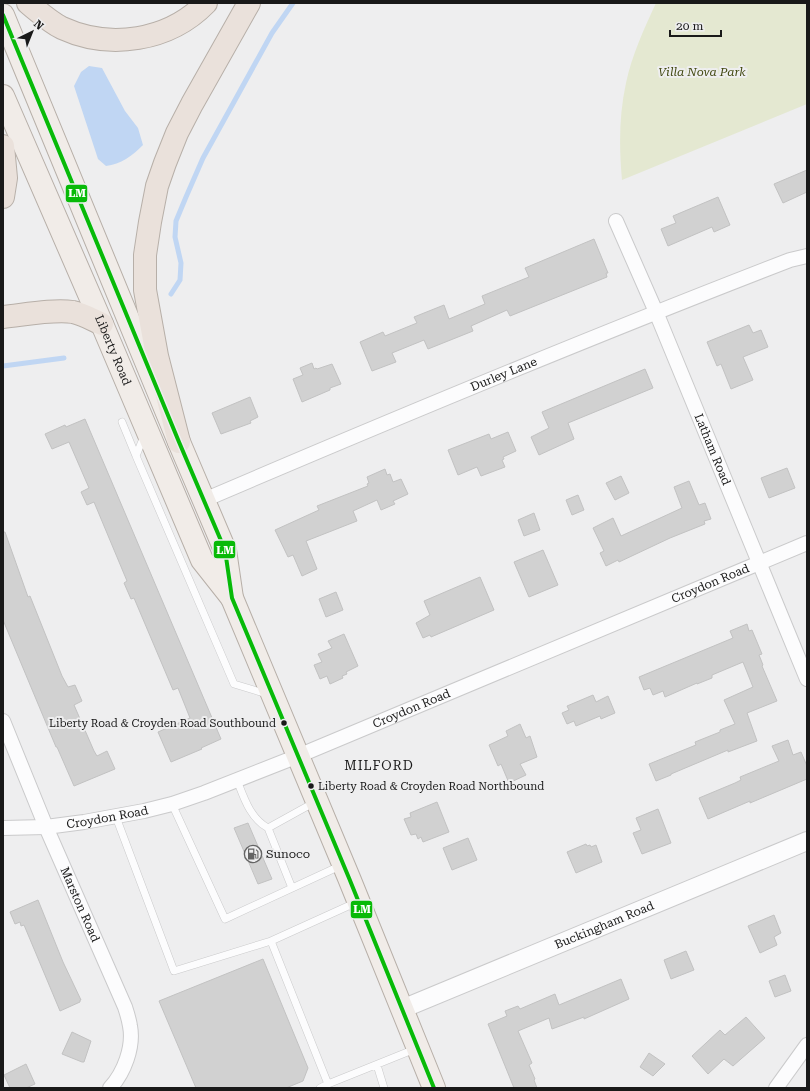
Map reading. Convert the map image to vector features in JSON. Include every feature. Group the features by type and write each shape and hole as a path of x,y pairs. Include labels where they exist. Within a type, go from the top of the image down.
{"highway":[{"path":"28,3 62,28 96,38 132,40 152,36 169,30 185,21 206,3"},
{"path":"179,442 157,356 146,290 145,255 150,222 157,186 177,133 249,3"},
{"path":"3,146 6,178 3,196"},
{"path":"3,317 54,312 72,312 102,324"}],"main road":[{"name":"Liberty Road","path":"3,14 225,550 232,598 343,864 434,1088"},
{"name":"Liberty Road","path":"3,96 202,560 232,598"}],"street":[{"name":"Latham Road","path":"616,221 656,312 807,679"},
{"name":"Durley Lane","path":"204,500 508,372 656,312 790,260 807,256"},
{"name":"Croydon Road","path":"3,828 46,827 116,817 172,804 298,756 807,544"},
{"name":"Marston Road","path":"3,721 46,827 125,1007 130,1027 127,1057 122,1072 110,1088"},
{"name":"Buckingham Road","path":"402,1009 807,841"},
{"path":"776,1088 807,1045"}],"lane":[{"path":"122,422 234,684 273,696"},
{"path":"136,456 147,429"},
{"path":"237,780 248,808 260,824 268,828 292,888"},
{"path":"268,828 317,801"},
{"path":"172,804 225,919 343,864"},
{"path":"116,817 174,970 270,941 358,901"},
{"path":"270,941 328,1084"},
{"path":"320,1088 418,1048"},
{"path":"377,1065 384,1088"}],"green space":[{"name":"Villa Nova Park","path":"656,3 807,3 807,104 622,180 620,131 626,83 635,52"}],"water":[{"path":"89,66 102,68 125,111 138,128 143,145 126,159 106,166 98,159 74,86 81,72"}],"building":[{"path":"807,170 807,192 783,203 774,184"},
{"path":"718,197 730,225 714,232 712,227 668,246 661,229 676,223 673,216"},
{"path":"594,239 608,273 606,273 607,277 510,316 507,310 471,326 473,331 428,349 424,340 392,353 396,362 372,371 360,342 383,332 385,336 417,323 414,317 444,305 449,319 485,304 482,296 529,277 525,268"},
{"path":"749,325 753,333 761,330 768,347 743,357 753,380 731,389 721,364 717,366 707,342"},
{"path":"312,363 314,369 332,364 341,384 302,402 293,379 303,375 300,368"},
{"path":"645,369 653,388 568,423 574,439 539,455 531,437 549,428 542,412"},
{"path":"250,397 258,417 250,421 251,423 221,434 212,413"},
{"path":"85,419 221,739 171,762 158,732 190,718 178,688 173,690 134,598 131,599 124,583 127,581 94,502 87,505 81,492 89,488 69,442 52,449 45,434 65,425 66,427"},
{"path":"508,432 516,451 503,457 504,459 502,460 505,467 481,476 477,467 458,475 448,450 489,434 491,439"},
{"path":"787,468 795,488 769,498 761,478"},
{"path":"385,469 387,475 390,474 393,482 401,479 408,494 393,501 395,504 381,510 377,500 353,511 357,521 306,541 317,569 302,576 293,555 288,557 275,530 319,510 317,506 368,486 367,484 369,483 367,477"},
{"path":"621,476 629,493 615,500 606,483"},
{"path":"689,481 699,505 705,503 711,519 704,521 705,524 670,538 619,562 618,560 606,566 600,553 604,551 593,528 613,518 621,536 682,508 674,487"},
{"path":"578,495 584,510 572,515 566,500"},
{"path":"534,513 540,530 524,536 518,520"},
{"path":"3,532 5,532 28,597 30,596 62,676 68,687 75,685 82,701 74,705 94,751 97,756 107,751 115,769 74,786 56,747 3,620"},
{"path":"543,550 558,585 529,597 514,562"},
{"path":"480,577 494,610 431,637 430,635 423,638 416,623 430,615 424,601"},
{"path":"336,592 343,610 326,617 319,599"},
{"path":"747,624 749,631 752,630 762,654 759,655 763,665 762,666 777,701 747,713 757,741 728,752 728,750 656,781 649,764 696,745 695,742 735,724 724,700 753,687 743,662 712,675 712,678 665,697 663,691 653,695 650,688 644,690 639,677 733,638 730,631"},
{"path":"344,634 358,666 346,672 347,674 342,676 343,678 330,684 327,676 320,679 314,665 322,662 318,654 332,648 328,641"},
{"path":"593,695 596,702 608,696 615,713 601,719 600,716 576,726 574,721 567,724 562,713 569,710 567,706"},
{"path":"520,724 526,738 530,736 537,757 520,764 526,775 509,783 501,764 498,766 489,745 508,736 506,731"},
{"path":"788,740 793,755 801,752 807,766 807,779 708,819 699,798 741,780 740,777 779,761 772,746"},
{"path":"437,802 449,832 423,842 421,837 418,839 416,834 411,835 404,819 411,817 410,813"},
{"path":"658,809 671,843 642,854 633,833 641,830 636,818"},
{"name":"Sunoco","path":"248,823 272,879 258,884 234,828"},
{"path":"468,838 477,860 452,870 443,848"},
{"path":"586,844 587,846 590,845 591,847 596,845 602,862 576,873 567,852"},
{"path":"38,900 63,962 81,1000 80,1002 60,1011 24,925 21,926 20,922 15,924 10,912"},
{"path":"774,915 781,933 774,937 777,945 760,953 748,926"},
{"path":"686,951 694,970 671,979 664,960"},
{"path":"263,959 308,1068 303,1081 286,1088 196,1088 159,1001"},
{"path":"785,975 791,991 775,997 769,981"},
{"path":"621,979 629,999 584,1019 584,1017 552,1029 549,1018 518,1031 532,1063 529,1065 537,1088 514,1088 488,1024 507,1016 505,1011 518,1006 520,1009 555,994 559,1005"},
{"path":"746,1017 765,1038 733,1066 724,1059 708,1074 692,1056 720,1030 725,1035"},
{"path":"72,1032 91,1041 84,1062 62,1054"},
{"path":"649,1053 665,1064 653,1076 640,1067"},
{"path":"26,1064 35,1084 26,1088 10,1088 4,1075"}],"waterway":[{"path":"171,294 180,280 181,263 175,237 176,221 186,197 203,158 272,33 293,3"},
{"path":"3,366 64,358"}],"transit line":[{"name":"LM","path":"3,15 225,550 232,598 349,878 434,1088"}],"place":[{"name":"Liberty Road & Croyden Road Southbound","path":"284,723"},
{"name":"Liberty Road & Croyden Road Northbound","path":"311,786"},
{"name":"Sunoco","path":"253,854"}],"district":[{"name":"MILFORD","path":"379,765"}]}
